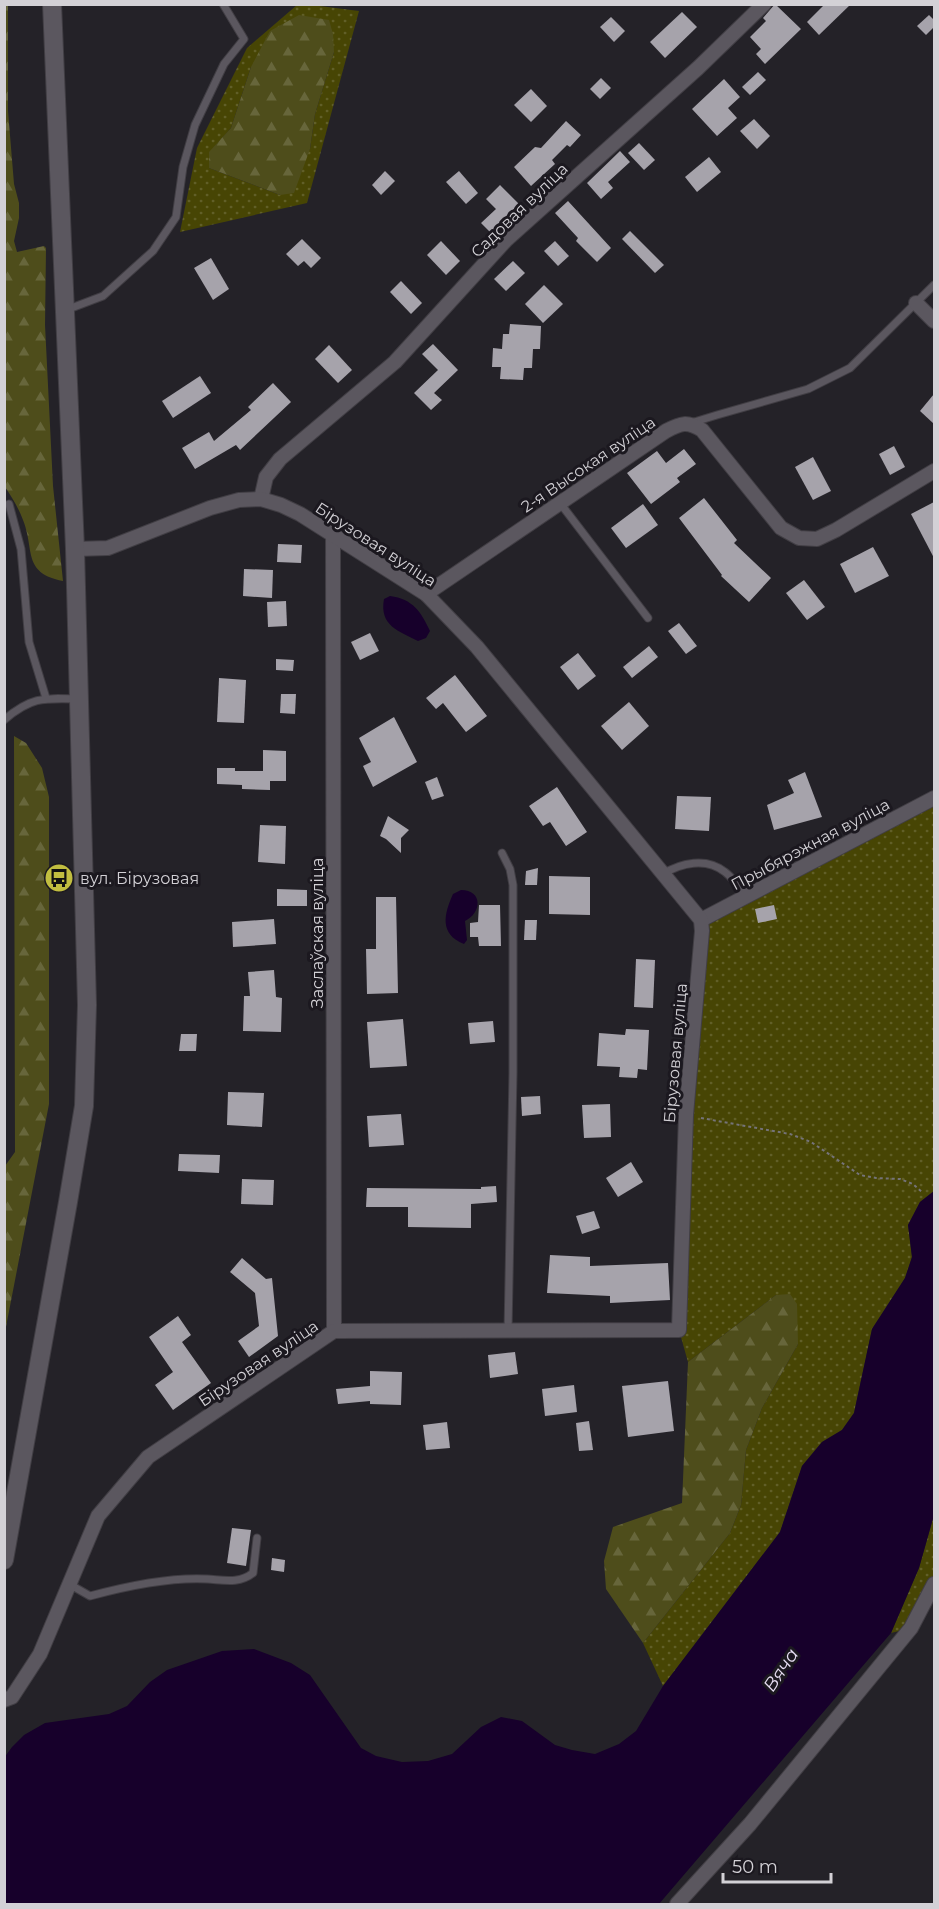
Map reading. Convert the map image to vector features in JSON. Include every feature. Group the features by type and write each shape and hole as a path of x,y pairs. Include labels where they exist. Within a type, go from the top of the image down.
{"main road":[{"path":"4,1560 84,1106 87,1005 80,700 52,4"}],"street":[{"name":"Садовая вуліца","path":"261,499 266,477 280,459 395,362 506,240 698,68 764,4"},
{"path":"916,303 934,321"},
{"path":"691,423 702,430 781,528 799,538 817,539 836,530 934,471"},
{"name":"2-я Высокая вуліца","path":"426,594 666,430 679,424 691,423"},
{"name":"Бірузовая вуліца","path":"4,1700 12,1696 40,1654 98,1516 148,1457 333,1331 679,1330 686,1115 702,931 701,920 477,647 426,594 333,534 281,505 261,499 239,500 210,508 108,548 75,549"},
{"name":"Заслаўская вуліца","path":"333,534 333,1331"},
{"name":"Прыбярэжная вуліца","path":"701,920 934,798"},
{"path":"677,1905 750,1824 911,1628 934,1584"}],"lane":[{"path":"66,310 103,296 153,251 176,217 183,167 195,125 224,64 244,39 223,4"},
{"path":"691,423 808,389 850,368 934,285"},
{"path":"560,503 648,618"},
{"path":"9,504 21,549 29,642 45,698"},
{"path":"4,720 29,703 45,698 80,700"},
{"path":"502,853 510,869 513,885 513,1073 507,1331"},
{"path":"663,874 687,863 712,865 725,872 738,889 750,894"},
{"path":"69,1584 90,1596 151,1583 202,1578 245,1579 253,1573 257,1538"}],"path":[{"path":"686,1115 790,1134 811,1142 860,1175 900,1179 913,1184 922,1192"}],"shaded area":[{"path":"297,5 359,11 307,203 180,232 197,148 247,48","holes":["334,52 315,114 310,149 280,195 209,168 210,152 231,128 251,67"]},
{"path":"934,798 934,1191 920,1202 908,1225 912,1257 905,1278 872,1329 854,1413 842,1430 822,1442 802,1466 780,1532 663,1686 643,1643 730,1533 741,1505 746,1450 762,1408 798,1344 776,1295 688,1362 679,1330 701,920"},
{"path":"934,1515 934,1584 911,1628 891,1633 919,1568"}],"green space":[{"path":"4,5 8,5 8,111 14,184 19,203 19,218 14,241 17,252 44,246 46,248 45,325 53,486 63,581 50,577 35,566 23,520 5,487"},
{"path":"299,15 329,20 334,52 315,114 310,149 294,193 280,195 209,168 209,152 231,128 251,67 270,31"},
{"path":"14,736 26,743 42,768 49,797 49,1104 5,1332 5,1166 15,1152"},
{"path":"790,1294 797,1304 798,1344 762,1408 746,1450 741,1505 730,1533 643,1643 606,1589 604,1561 613,1527 682,1503 688,1362 776,1295"}],"water":[{"path":"390,596 405,600 415,607 430,631 426,638 418,641 388,622 383,608 384,599"},
{"path":"461,890 473,894 478,903 475,913 465,921 467,940 464,944 450,935 446,923 447,909 453,894"},
{"name":"Вяча","path":"934,1191 934,1515 919,1568 891,1633 659,1904 5,1904 4,1758 12,1747 24,1735 45,1723 109,1714 127,1706 150,1682 167,1670 222,1651 254,1649 291,1663 310,1675 361,1748 376,1756 402,1762 428,1761 452,1754 481,1727 501,1717 522,1721 555,1745 595,1754 619,1744 636,1731 663,1686 780,1532 802,1466 822,1442 842,1430 854,1413 872,1329 905,1278 912,1257 908,1225 920,1202"}],"building":[{"path":"775,4 801,29 765,64 756,54 761,49 750,37 766,21 763,18"},
{"path":"825,4 851,4 819,35 807,22"},
{"path":"682,12 697,27 665,58 650,42"},
{"path":"929,15 934,20 934,27 926,35 917,26"},
{"path":"611,17 625,31 614,42 600,27"},
{"path":"758,72 766,80 750,95 742,87"},
{"path":"601,78 611,88 600,99 590,89"},
{"path":"724,79 740,97 728,108 737,118 717,136 692,109"},
{"path":"531,89 547,106 531,122 514,105"},
{"path":"754,119 770,136 757,149 740,131"},
{"path":"566,121 581,135 570,147 567,145 552,160 555,164 531,186 514,167 535,147 541,148"},
{"path":"639,143 655,160 644,170 628,153"},
{"path":"620,151 630,162 608,182 613,188 601,199 587,183"},
{"path":"709,157 721,172 697,192 685,177"},
{"path":"385,171 395,181 381,195 372,185"},
{"path":"459,171 478,193 466,204 446,182"},
{"path":"500,185 519,204 498,224 500,226 492,234 481,223 496,209 486,199"},
{"path":"568,201 611,248 597,262 576,241 578,238 555,213"},
{"path":"630,231 664,265 655,273 622,239"},
{"path":"302,239 321,258 311,268 304,261 298,266 286,254"},
{"path":"441,241 460,261 446,275 427,255"},
{"path":"555,241 569,256 558,266 544,251"},
{"path":"211,258 229,289 213,300 194,268"},
{"path":"513,261 525,273 506,291 494,279"},
{"path":"401,281 422,303 411,314 390,292"},
{"path":"544,285 563,304 543,323 525,304"},
{"path":"510,324 541,326 540,349 533,349 532,368 524,368 523,380 500,379 501,367 492,367 493,348 502,349 503,334 509,334"},
{"path":"433,344 458,370 434,393 442,400 431,410 414,393 438,370 422,354"},
{"path":"329,345 352,370 338,383 315,359"},
{"path":"200,376 211,393 173,418 162,401"},
{"path":"273,383 291,402 240,450 236,445 195,469 182,448 209,432 214,441 251,410 248,407"},
{"path":"934,394 934,424 920,411"},
{"path":"894,446 905,467 890,475 879,454"},
{"path":"684,449 696,464 677,478 680,482 651,504 627,473 657,451 666,463"},
{"path":"813,457 831,491 813,500 795,467"},
{"path":"704,498 737,540 734,543 771,578 749,602 721,576 679,518"},
{"path":"934,502 934,558 911,514"},
{"path":"643,504 658,525 626,548 611,528"},
{"path":"278,544 302,545 301,563 277,562"},
{"path":"873,547 889,576 855,593 840,564"},
{"path":"244,569 273,570 272,598 243,596"},
{"path":"804,580 825,607 807,620 786,593"},
{"path":"286,601 287,626 268,627 267,602"},
{"path":"679,623 697,646 686,654 668,631"},
{"path":"370,633 379,651 360,660 351,642"},
{"path":"649,646 658,657 632,678 623,667"},
{"path":"578,653 596,676 578,690 560,667"},
{"path":"276,659 294,660 293,671 276,670"},
{"path":"455,675 487,716 466,732 443,703 436,709 426,698"},
{"path":"219,678 246,680 244,723 217,722"},
{"path":"281,694 296,694 295,714 280,713"},
{"path":"629,702 649,726 622,750 601,726"},
{"path":"394,717 417,762 373,787 363,766 371,762 359,738"},
{"path":"263,750 286,751 286,781 270,781 270,790 242,789 242,785 217,784 217,768 235,768 235,771 263,771"},
{"path":"805,772 822,817 774,830 767,805 794,793 788,780"},
{"path":"437,777 444,796 432,800 425,782"},
{"path":"557,787 587,832 566,846 550,822 543,826 529,806"},
{"path":"677,796 711,797 709,831 675,829"},
{"path":"388,816 409,830 401,838 401,853 380,836"},
{"path":"260,825 286,826 285,864 258,862"},
{"path":"538,868 537,885 525,885 526,871"},
{"path":"549,876 590,877 590,915 549,914"},
{"path":"277,889 307,890 307,906 277,906"},
{"path":"376,897 396,897 398,993 367,994 366,949 376,949"},
{"path":"479,905 500,905 501,946 479,946 478,937 470,937 470,923 478,922"},
{"path":"774,905 777,919 758,923 755,909"},
{"path":"274,919 276,944 233,947 232,922"},
{"path":"525,920 537,920 536,940 524,940"},
{"path":"636,959 655,960 653,1008 634,1007"},
{"path":"274,970 276,997 282,998 281,1032 243,1031 244,996 250,996 248,972"},
{"path":"403,1019 407,1066 370,1068 367,1022"},
{"path":"493,1021 495,1042 470,1044 468,1023"},
{"path":"626,1029 649,1030 647,1070 638,1069 637,1078 619,1077 620,1067 597,1066 599,1033 625,1035"},
{"path":"181,1034 197,1034 196,1051 179,1051"},
{"path":"228,1092 264,1093 262,1127 227,1125"},
{"path":"540,1096 541,1114 522,1116 521,1097"},
{"path":"610,1104 611,1137 584,1138 582,1105"},
{"path":"401,1114 404,1145 369,1147 367,1116"},
{"path":"179,1154 220,1155 219,1173 178,1171"},
{"path":"631,1162 643,1182 618,1197 606,1178"},
{"path":"242,1179 274,1180 273,1205 241,1204"},
{"path":"496,1186 497,1202 471,1204 471,1228 408,1227 408,1207 366,1207 367,1188 481,1189 481,1187"},
{"path":"594,1211 600,1228 582,1234 576,1216"},
{"path":"550,1255 590,1257 590,1266 668,1263 670,1300 610,1303 610,1296 547,1293"},
{"path":"242,1258 266,1279 272,1278 278,1336 249,1357 238,1341 259,1326 255,1293 230,1272"},
{"path":"178,1316 191,1335 182,1342 211,1383 173,1410 155,1385 173,1372 149,1337"},
{"path":"515,1352 518,1374 490,1378 488,1355"},
{"path":"370,1371 402,1372 401,1405 370,1404 370,1401 338,1404 336,1389 370,1386"},
{"path":"668,1381 674,1431 628,1437 622,1386"},
{"path":"574,1385 577,1412 545,1416 542,1389"},
{"path":"589,1421 593,1450 579,1451 576,1423"},
{"path":"447,1422 450,1448 426,1450 423,1425"},
{"path":"232,1528 251,1530 246,1566 227,1563"},
{"path":"272,1558 285,1560 284,1572 271,1570"}],"place":[{"name":"вул. Бірузовая","path":"59,878"}]}
